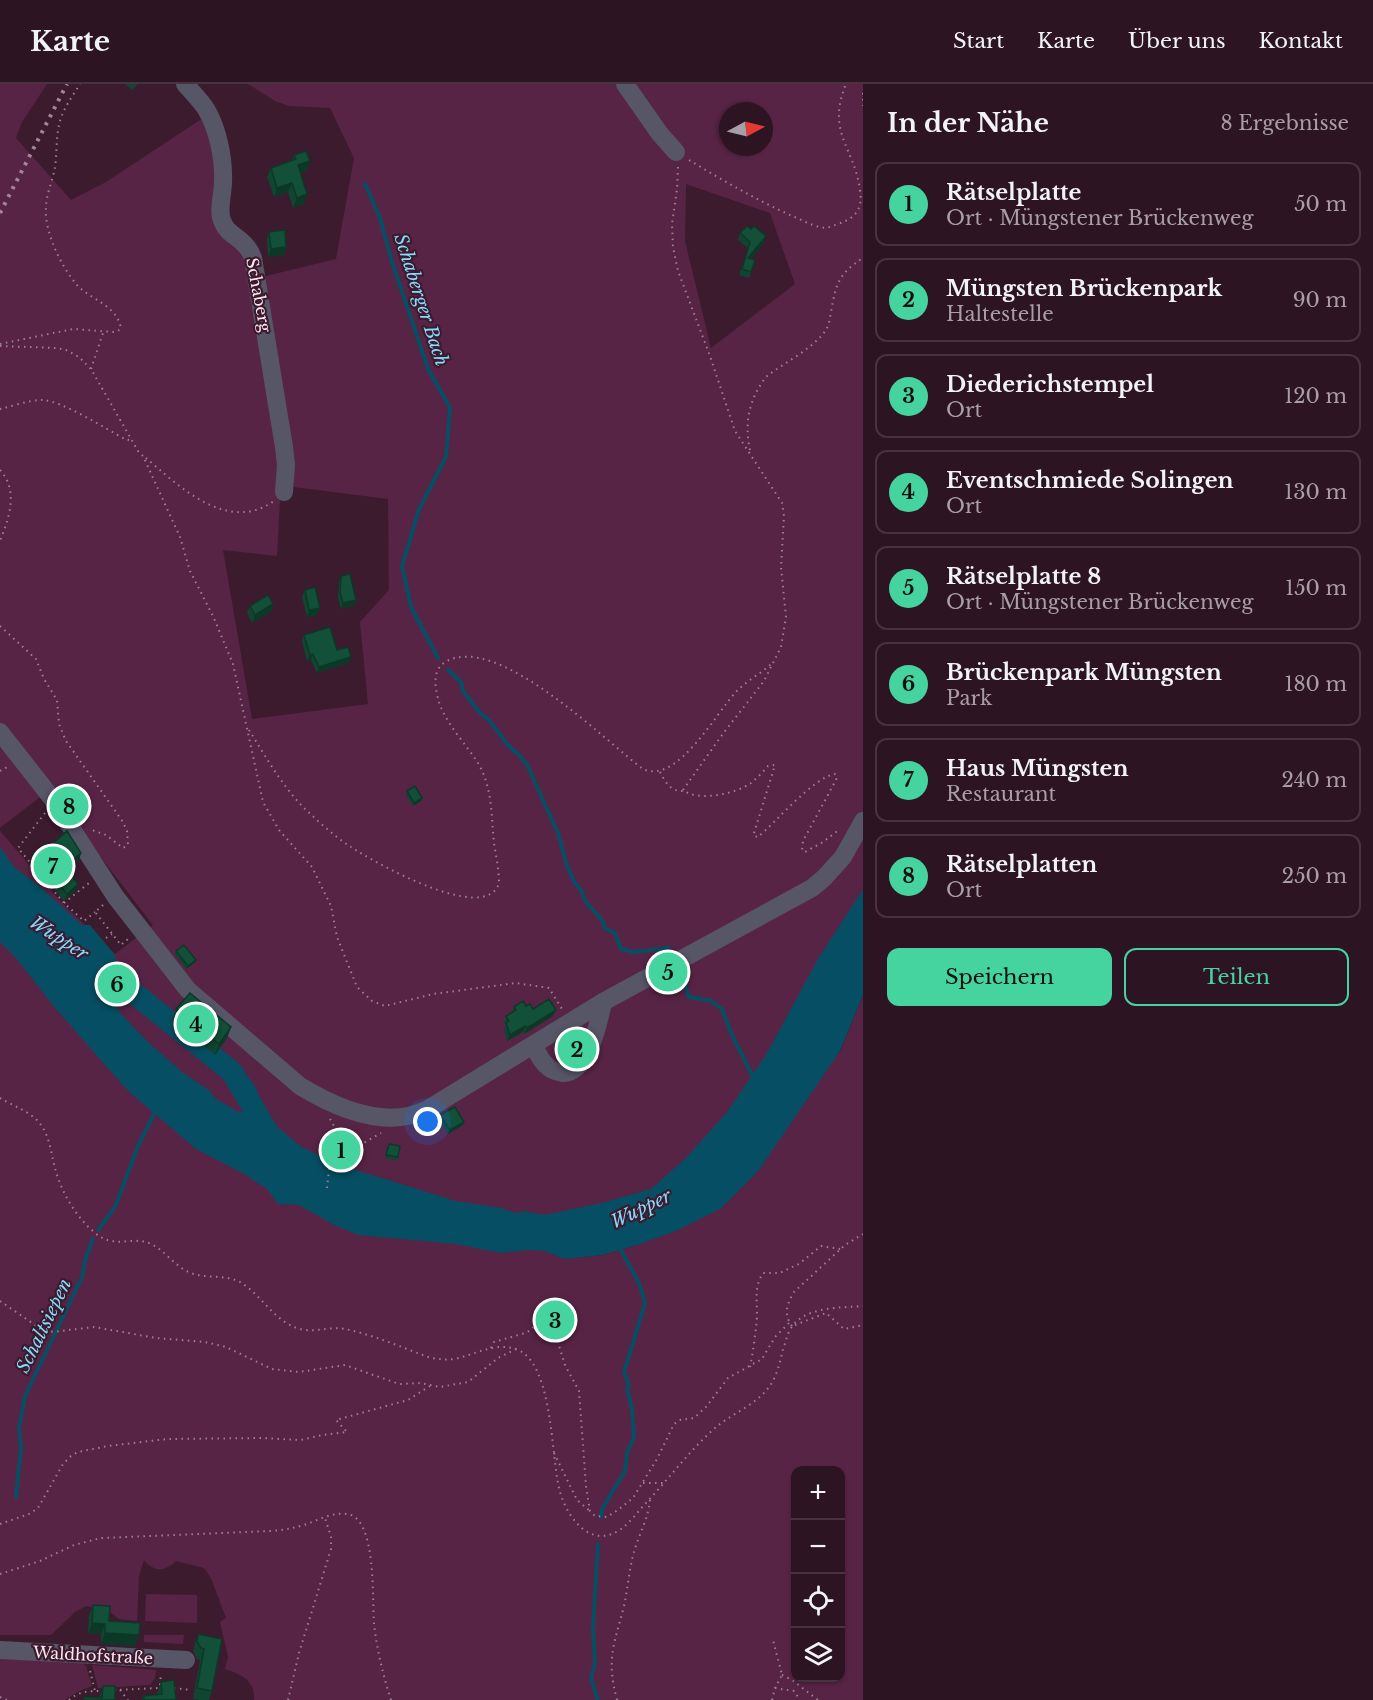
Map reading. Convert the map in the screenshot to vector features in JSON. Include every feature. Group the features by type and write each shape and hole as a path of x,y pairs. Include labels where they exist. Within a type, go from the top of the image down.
{"street":[{"name":"Schaberg","path":"185,84 207,110 214,130 223,172 220,208 223,223 247,245 253,258 283,438 286,465 284,492"},
{"path":"625,84 660,134 676,152"},
{"path":"0,732 54,801 115,896 188,990 286,1076 317,1095 376,1117 395,1118 428,1109 603,1002 797,898 824,878 843,857 863,821"},
{"path":"533,1045 549,1069 563,1072 575,1070 588,1051 603,1002"},
{"name":"Waldhofstraße","path":"0,1650 186,1660"}],"path":[{"path":"0,345 73,329 118,331 121,326 109,308 78,287 68,274 52,241 45,208 55,167 59,125 65,109 80,84"},
{"path":"676,152 755,198 810,224 824,228 844,223 856,215 861,204 860,187 838,119 839,104 846,84"},
{"path":"863,93 863,106"},
{"path":"676,152 677,189 672,224 675,258 732,424 779,498 784,512 781,567 786,627 781,647 764,681 722,735 683,791"},
{"path":"750,453 747,425 750,404 755,394 767,376 822,336 828,326 835,288 839,279 863,258"},
{"path":"91,369 104,330"},
{"path":"0,345 66,350 79,357 91,369 143,456 180,537 190,571 213,616 233,664 263,802 279,830 312,867 331,906 337,937 353,980 366,996 386,1006 433,994 525,983 549,988 571,1021"},
{"path":"0,410 35,401 48,401 133,441"},
{"path":"143,456 189,494 219,509 240,511 262,508 272,503 284,492"},
{"path":"0,470 9,483 11,495 7,522 0,541"},
{"path":"0,626 36,659 44,679 57,700 59,724 66,741 123,822 127,831 128,844 123,848 106,835 83,826 72,828"},
{"path":"247,728 293,796 344,842 387,867 442,892 471,898 488,895 499,884 493,811 483,773 440,703 435,676 445,662 459,657 473,657 509,671 561,701 643,769 660,772 673,765 687,752 736,691 767,668 776,658"},
{"path":"660,772 670,787 676,791 710,796 749,784 768,766 775,765 754,833 754,836 758,837 810,789 835,774 836,780 803,841 802,850 805,852 824,842 842,827"},
{"path":"54,801 18,848 64,903 84,921 105,903"},
{"path":"64,903 77,892"},
{"path":"95,912 121,945 131,937"},
{"path":"106,938 112,934"},
{"path":"317,1095 348,1151 330,1162 327,1188"},
{"path":"0,1098 29,1114 41,1124 47,1135 59,1182 68,1199 79,1217 96,1234 108,1241 140,1241 150,1244 181,1269 193,1274 239,1282 277,1316 301,1329 343,1328 431,1358 444,1360 455,1359 491,1347 516,1349 530,1360 539,1376 560,1494 577,1525 591,1535 612,1534 627,1525 695,1446 720,1424 763,1394 777,1371 792,1326 814,1312 863,1306"},
{"path":"792,1326 787,1306 794,1292 840,1249 863,1234"},
{"path":"750,1367 757,1315 756,1293 763,1273 780,1273 799,1264 822,1246 840,1249"},
{"path":"0,1301 38,1327 53,1332 94,1328 156,1338 205,1342 226,1347 272,1369 299,1372 345,1365 395,1383 421,1383 440,1387 468,1382 498,1358 516,1349"},
{"path":"792,1326 826,1313 844,1329 863,1325"},
{"path":"491,1347 494,1342 531,1330 540,1319 553,1327 565,1365 579,1391 590,1510"},
{"path":"553,1450 577,1500 595,1516 612,1514 633,1498 674,1424 680,1420 694,1418 706,1407 728,1378 762,1359 790,1322"},
{"path":"0,1524 29,1514 38,1508 63,1464 78,1452 167,1439 301,1440 347,1432 336,1420 408,1400 430,1386"},
{"path":"643,1483 664,1483"},
{"path":"617,1700 611,1668 614,1636 623,1607 633,1555 650,1508 650,1499"},
{"path":"0,1574 40,1561 74,1545 101,1538 271,1531 295,1527 335,1514 350,1514 358,1520 365,1533 370,1554 374,1623 381,1665 391,1700"},
{"path":"288,1700 299,1653 331,1549 331,1537 325,1517"},
{"path":"772,1700 782,1675 773,1640"},
{"path":"85,1654 95,1691"},
{"path":"782,1675 818,1700"},
{"path":"112,1690 165,1687 191,1690"},
{"path":"775,1688 794,1691 800,1700"},
{"path":"120,1690 128,1700"},
{"path":"69,1700 75,1694 104,1691"},
{"path":"0,1697 7,1700"}],"shaded area":[{"path":"0,84 47,84 22,122 16,138 71,200 106,182 203,118 213,142 219,191 246,252 282,463 277,556 223,550 252,719 368,704 360,622 389,590 388,499 294,487 262,277 336,259 354,158 330,108 289,106 275,101 248,84 863,84 863,892 717,1157 564,1259 603,1255 637,1245 840,1052 863,995 863,1700 254,1700 250,1683 237,1673 225,1669 228,1657 220,1622 226,1618 211,1578 204,1568 176,1561 168,1567 159,1569 151,1567 144,1560 139,1576 137,1621 119,1619 106,1609 86,1606 75,1612 51,1635 0,1635 0,831 62,903 115,954 153,925 49,790 0,828","holes":["686,184 770,213 795,284 711,348 685,241"]},
{"path":"146,1594 197,1595 197,1623 145,1621"},
{"path":"144,1635 184,1635 183,1644 144,1642"},
{"path":"0,1657 78,1660 86,1666 92,1686 65,1700 0,1700"},
{"path":"92,1665 156,1670 155,1678 150,1685 98,1688"}],"water":[{"path":"0,847 14,867 38,885 82,925 90,925 115,955 116,970 153,1008 149,1015 100,985 101,989 149,1043 182,1072 210,1091 215,1098 238,1112 256,1111 301,1147 346,1167 456,1201 501,1208 516,1213 525,1211 544,1215 602,1203 651,1189 685,1159 728,1111 767,1053 818,959 863,889 863,995 840,1051 758,1171 720,1209 678,1230 603,1255 564,1259 545,1251 501,1253 456,1244 358,1235 332,1224 299,1205 278,1204 267,1189 196,1149 128,1091 0,942"},
{"path":"232,1062 255,1086 260,1107 246,1107 220,1071"}],"building":[{"path":"306,151 310,161 298,165 307,194 297,198 292,183 277,188 271,168 296,159 294,155"},
{"path":"747,226 751,229 754,226 766,236 748,258 755,260 751,272 742,269 750,242 740,233"},
{"path":"285,230 286,247 271,249 269,232"},
{"path":"350,574 356,600 343,603 340,592 341,576"},
{"path":"315,587 320,608 309,610 305,590"},
{"path":"268,595 273,604 255,615 250,606"},
{"path":"330,627 337,650 348,647 351,657 319,667 313,654 310,655 304,635"},
{"path":"415,786 422,798 414,803 407,791"},
{"path":"67,831 81,853 69,863 71,866 67,870 78,884 67,894 34,854 45,845 48,848"},
{"path":"184,945 196,960 188,966 176,951"},
{"path":"190,993 231,1027 219,1044 196,1025 193,1028 176,1009"},
{"path":"549,999 556,1010 527,1028 525,1026 510,1035 506,1023 509,1021 506,1016 516,1010 514,1007 523,1001 526,1006 530,1004 533,1009"},
{"path":"455,1107 464,1122 450,1130 440,1115"},
{"path":"389,1144 400,1146 398,1157 386,1155"},
{"path":"93,1605 110,1606 109,1621 140,1623 139,1635 105,1633 105,1624 92,1623"},
{"path":"198,1634 222,1639 212,1691 197,1688 204,1649 197,1641"},
{"path":"174,1680 176,1700 144,1700 144,1696 162,1694 161,1682"},
{"path":"103,1686 115,1686 115,1700 84,1700 84,1697 102,1698"}],"waterway":[{"name":"Schaberger Bach","path":"365,184 380,218 392,262 428,369 450,408 446,457 419,509 402,566 411,607 438,658"},
{"name":"Schaberger Bach","path":"448,670 461,682 463,691 480,713 489,720 527,765 558,833 574,882 581,890 586,902 602,920 605,928 615,933 621,949 633,952 668,948 676,958"},
{"name":"Schaberger Bach","path":"681,967 689,997 711,1001 722,1009 753,1077"},
{"name":"Wupper","path":"129,989 232,1072 270,1136"},
{"name":"Schaltsiepen","path":"98,1230 115,1207 138,1146 156,1110"},
{"name":"Schaltsiepen","path":"16,1497 21,1448 19,1428 25,1396 82,1277 93,1239"},
{"path":"601,1517 602,1509 625,1471 627,1453 634,1437 632,1409 627,1389 629,1384 624,1372 645,1303 639,1283 619,1247"},
{"path":"598,1544 593,1627 595,1663 591,1678 598,1700"}],"railway":[{"path":"0,213 67,84"}],"place":[{"name":"Rätselplatten","path":"69,806"},
{"name":"Haus Müngsten","path":"53,866"},
{"name":"Rätselplatte 8","path":"668,972"},
{"name":"Brückenpark Müngsten","path":"117,984"},
{"name":"Eventschmiede Solingen","path":"196,1024"},
{"name":"Müngsten Brückenpark","path":"577,1049"},
{"name":"Rätselplatte","path":"341,1150"},
{"name":"Diederichstempel","path":"555,1320"}]}
